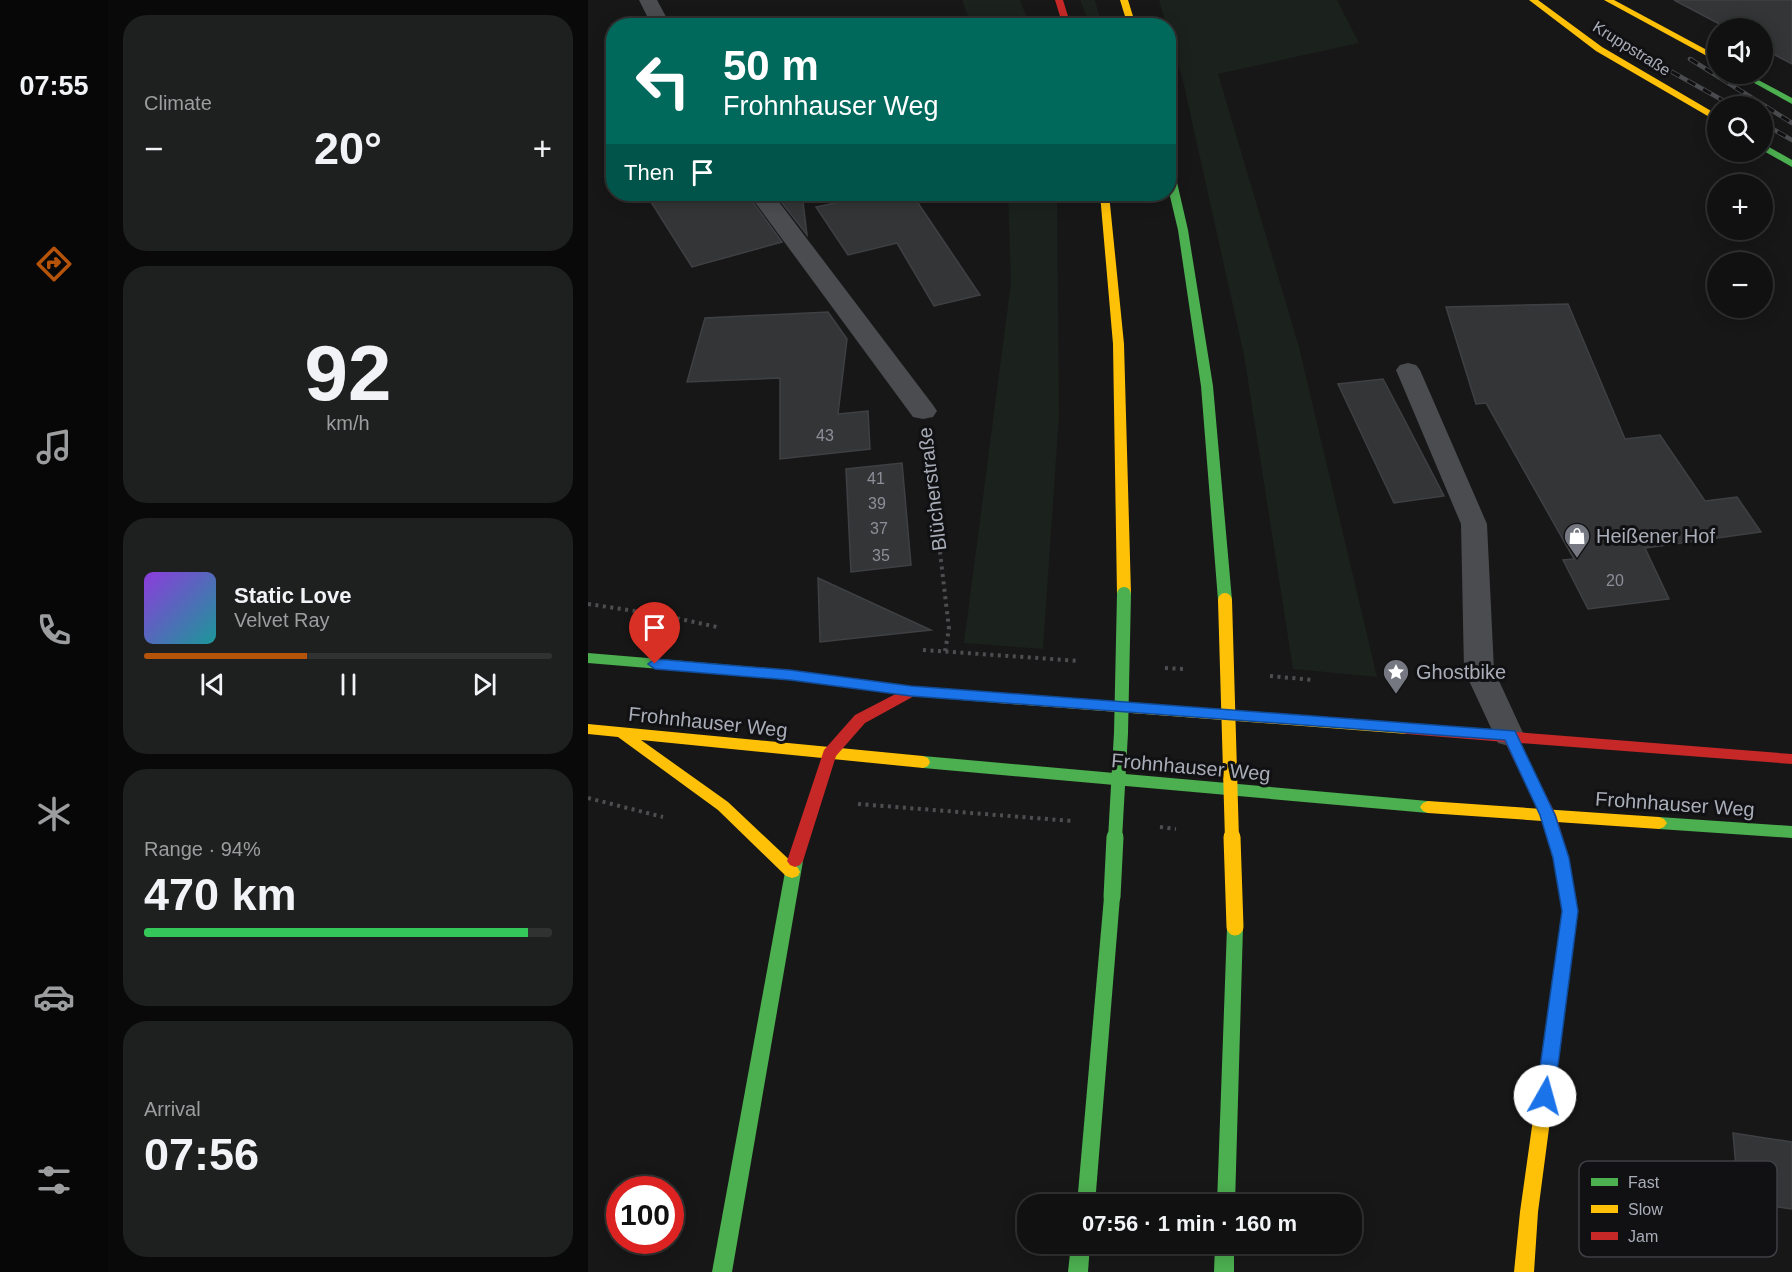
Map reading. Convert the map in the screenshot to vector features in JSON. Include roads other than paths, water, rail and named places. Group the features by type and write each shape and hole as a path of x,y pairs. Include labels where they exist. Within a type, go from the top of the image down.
{"main road":[{"path":"1059,0 1065,18"},
{"path":"1124,0 1130,18"},
{"name":"Kruppstraße","path":"1533,0 1551,15 1612,56 1707,112"},
{"name":"Kruppstraße","path":"1608,0 1707,54"},
{"path":"1659,46 1682,40"},
{"path":"1612,56 1635,51"},
{"path":"1761,84 1792,101"},
{"path":"1773,153 1792,164"},
{"path":"1176,200 1183,230 1207,386 1225,600 1235,927 1226,1194"},
{"path":"1087,1194 1112,897 1121,733 1124,594 1121,391 1110,231 1105,201"},
{"path":"588,658 790,675 911,691 1509,735 1792,759"},
{"path":"723,1272 792,872 830,754 860,719 911,691"},
{"name":"Frohnhauser Weg","path":"588,729 830,754 1423,807 1792,832"},
{"path":"622,734 723,806 792,872"},
{"path":"1509,735 1548,815 1561,858 1570,911 1529,1212 1524,1272"},
{"path":"1078,1272 1080,1254"},
{"path":"1224,1272 1225,1254"}],"street":[{"path":"648,0 658,18"},
{"name":"Blücherstraße","path":"766,201 922,411"}],"lane":[{"path":"1408,370 1474,524 1479,670 1509,735"}],"railway":[{"path":"1690,59 1792,123"},
{"path":"1656,63 1715,96"},
{"path":"1773,129 1792,140"}],"place":[{"name":"Heißener Hof","path":"1577,559"},
{"name":"Ghostbike","path":"1396,695"}]}
